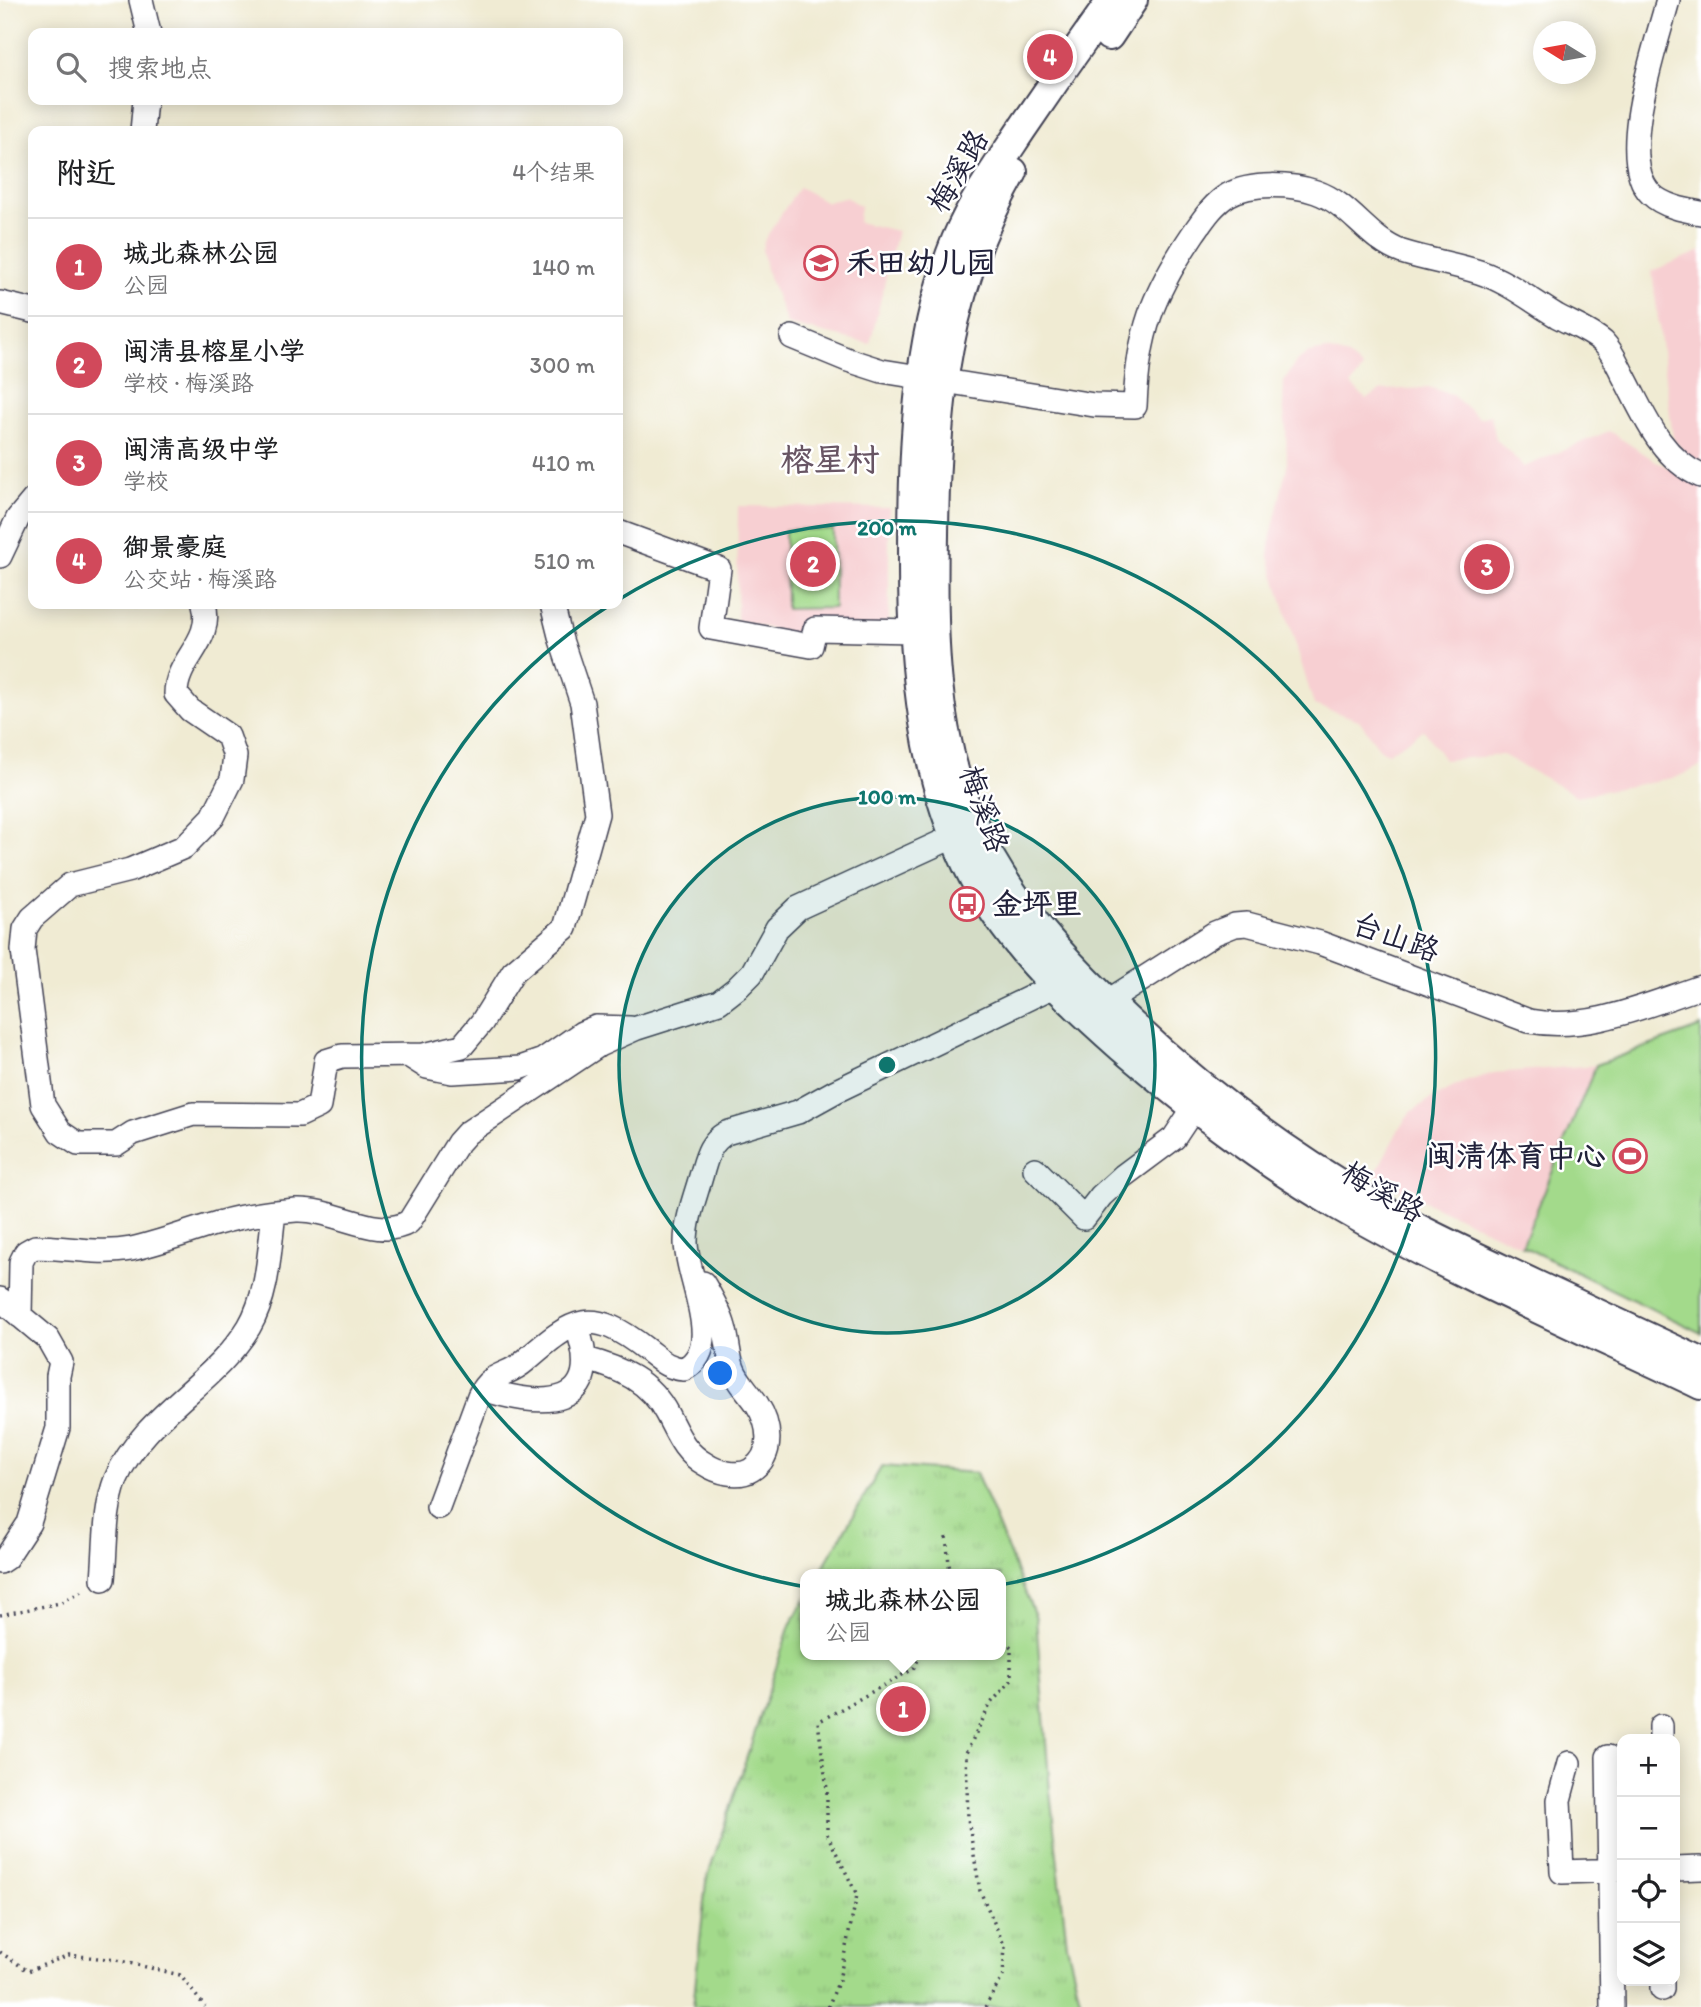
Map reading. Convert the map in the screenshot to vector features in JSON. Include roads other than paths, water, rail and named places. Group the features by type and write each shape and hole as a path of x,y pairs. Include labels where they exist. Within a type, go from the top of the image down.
{"main road":[{"name":"梅溪路","path":"1111,0 1002,158 971,208 956,239 944,275 925,351 932,379 935,467 933,615 939,689 949,750 971,819 995,865 1096,1009 1194,1108 1240,1143 1333,1203 1435,1260 1701,1385"},
{"name":"梅溪路","path":"1133,0 1028,150 1000,196 968,267 956,312 932,379 914,509 914,631 930,754 955,836 978,885 1002,925 1054,986 1096,1009 1309,1164 1370,1202 1477,1257 1701,1362"}],"street":[{"path":"141,0 148,28"},
{"path":"1668,0 1638,116 1637,159 1644,185 1651,195 1679,209 1701,213"},
{"path":"142,126 145,105"},
{"path":"792,337 867,367 1094,405 1135,406 1139,348 1152,306 1202,221 1215,205 1229,194 1250,188 1298,188 1336,201 1385,244 1400,251 1480,272 1592,335 1611,352 1656,437 1667,452 1701,476"},
{"path":"0,303 28,310"},
{"path":"0,556 18,518 28,506"},
{"path":"623,534 719,569 711,628 811,646 815,629 914,631"},
{"path":"205,609 208,618 199,643 176,680 176,694 190,710 228,736 235,756 232,779 213,817 184,847 130,870 70,885 32,918 25,929 23,950 44,1105 60,1132 78,1144 116,1144 133,1133 193,1114 300,1115 319,1106 326,1060 342,1056 424,1055 462,1046 482,1022 513,972 565,928 597,814 582,703 553,609"},
{"path":"20,1316 21,1262 26,1252 35,1247 108,1251 130,1249 220,1222 299,1210 326,1212 387,1230 398,1228 409,1222 467,1133 599,1045 637,1028 719,1002 752,973 777,928 799,908 955,836"},
{"name":"台山路","path":"1096,1009 1215,933 1235,925 1247,924 1320,943 1530,1021 1544,1023 1598,1019 1701,987"},
{"path":"438,1507 483,1388 495,1376 522,1364 548,1339 576,1325 609,1324 666,1366 684,1369 691,1366 702,1350 704,1329 687,1255 687,1230 708,1154 718,1137 798,1112 1054,986"},
{"path":"408,1055 427,1067 452,1072 520,1068 544,1060 582,1033 596,1027 637,1028"},
{"path":"1035,1169 1084,1219 1101,1196 1123,1176 1174,1138 1194,1108"},
{"path":"103,1580 109,1506 116,1481 141,1440 230,1351 249,1326 262,1296 274,1213"},
{"path":"586,1359 620,1369 644,1385 667,1414 687,1452 707,1466 717,1471 738,1474 750,1472 759,1463 769,1442 764,1419 758,1405 732,1368 723,1322 687,1255"},
{"path":"0,1299 48,1339 61,1362 58,1376 58,1427 29,1523 6,1559 0,1562"},
{"path":"483,1388 544,1400 568,1396 580,1383 586,1359 576,1325"},
{"path":"1608,1757 1616,1870 1612,2007"},
{"path":"1569,1763 1559,1800 1562,1872 1616,1870"},
{"path":"1680,1869 1701,1868"}],"place":[{"name":"御景豪庭","path":"1050,57"},
{"name":"禾田幼儿园","path":"821,263"},
{"name":"闽清县榕星小学","path":"813,564"},
{"name":"闽清高级中学","path":"1487,567"},
{"name":"金坪里","path":"967,904"},
{"name":"闽清体育中心","path":"1630,1156"},
{"name":"城北森林公园","path":"903,1709"}],"district":[{"name":"榕星村","path":"830,459"}]}
